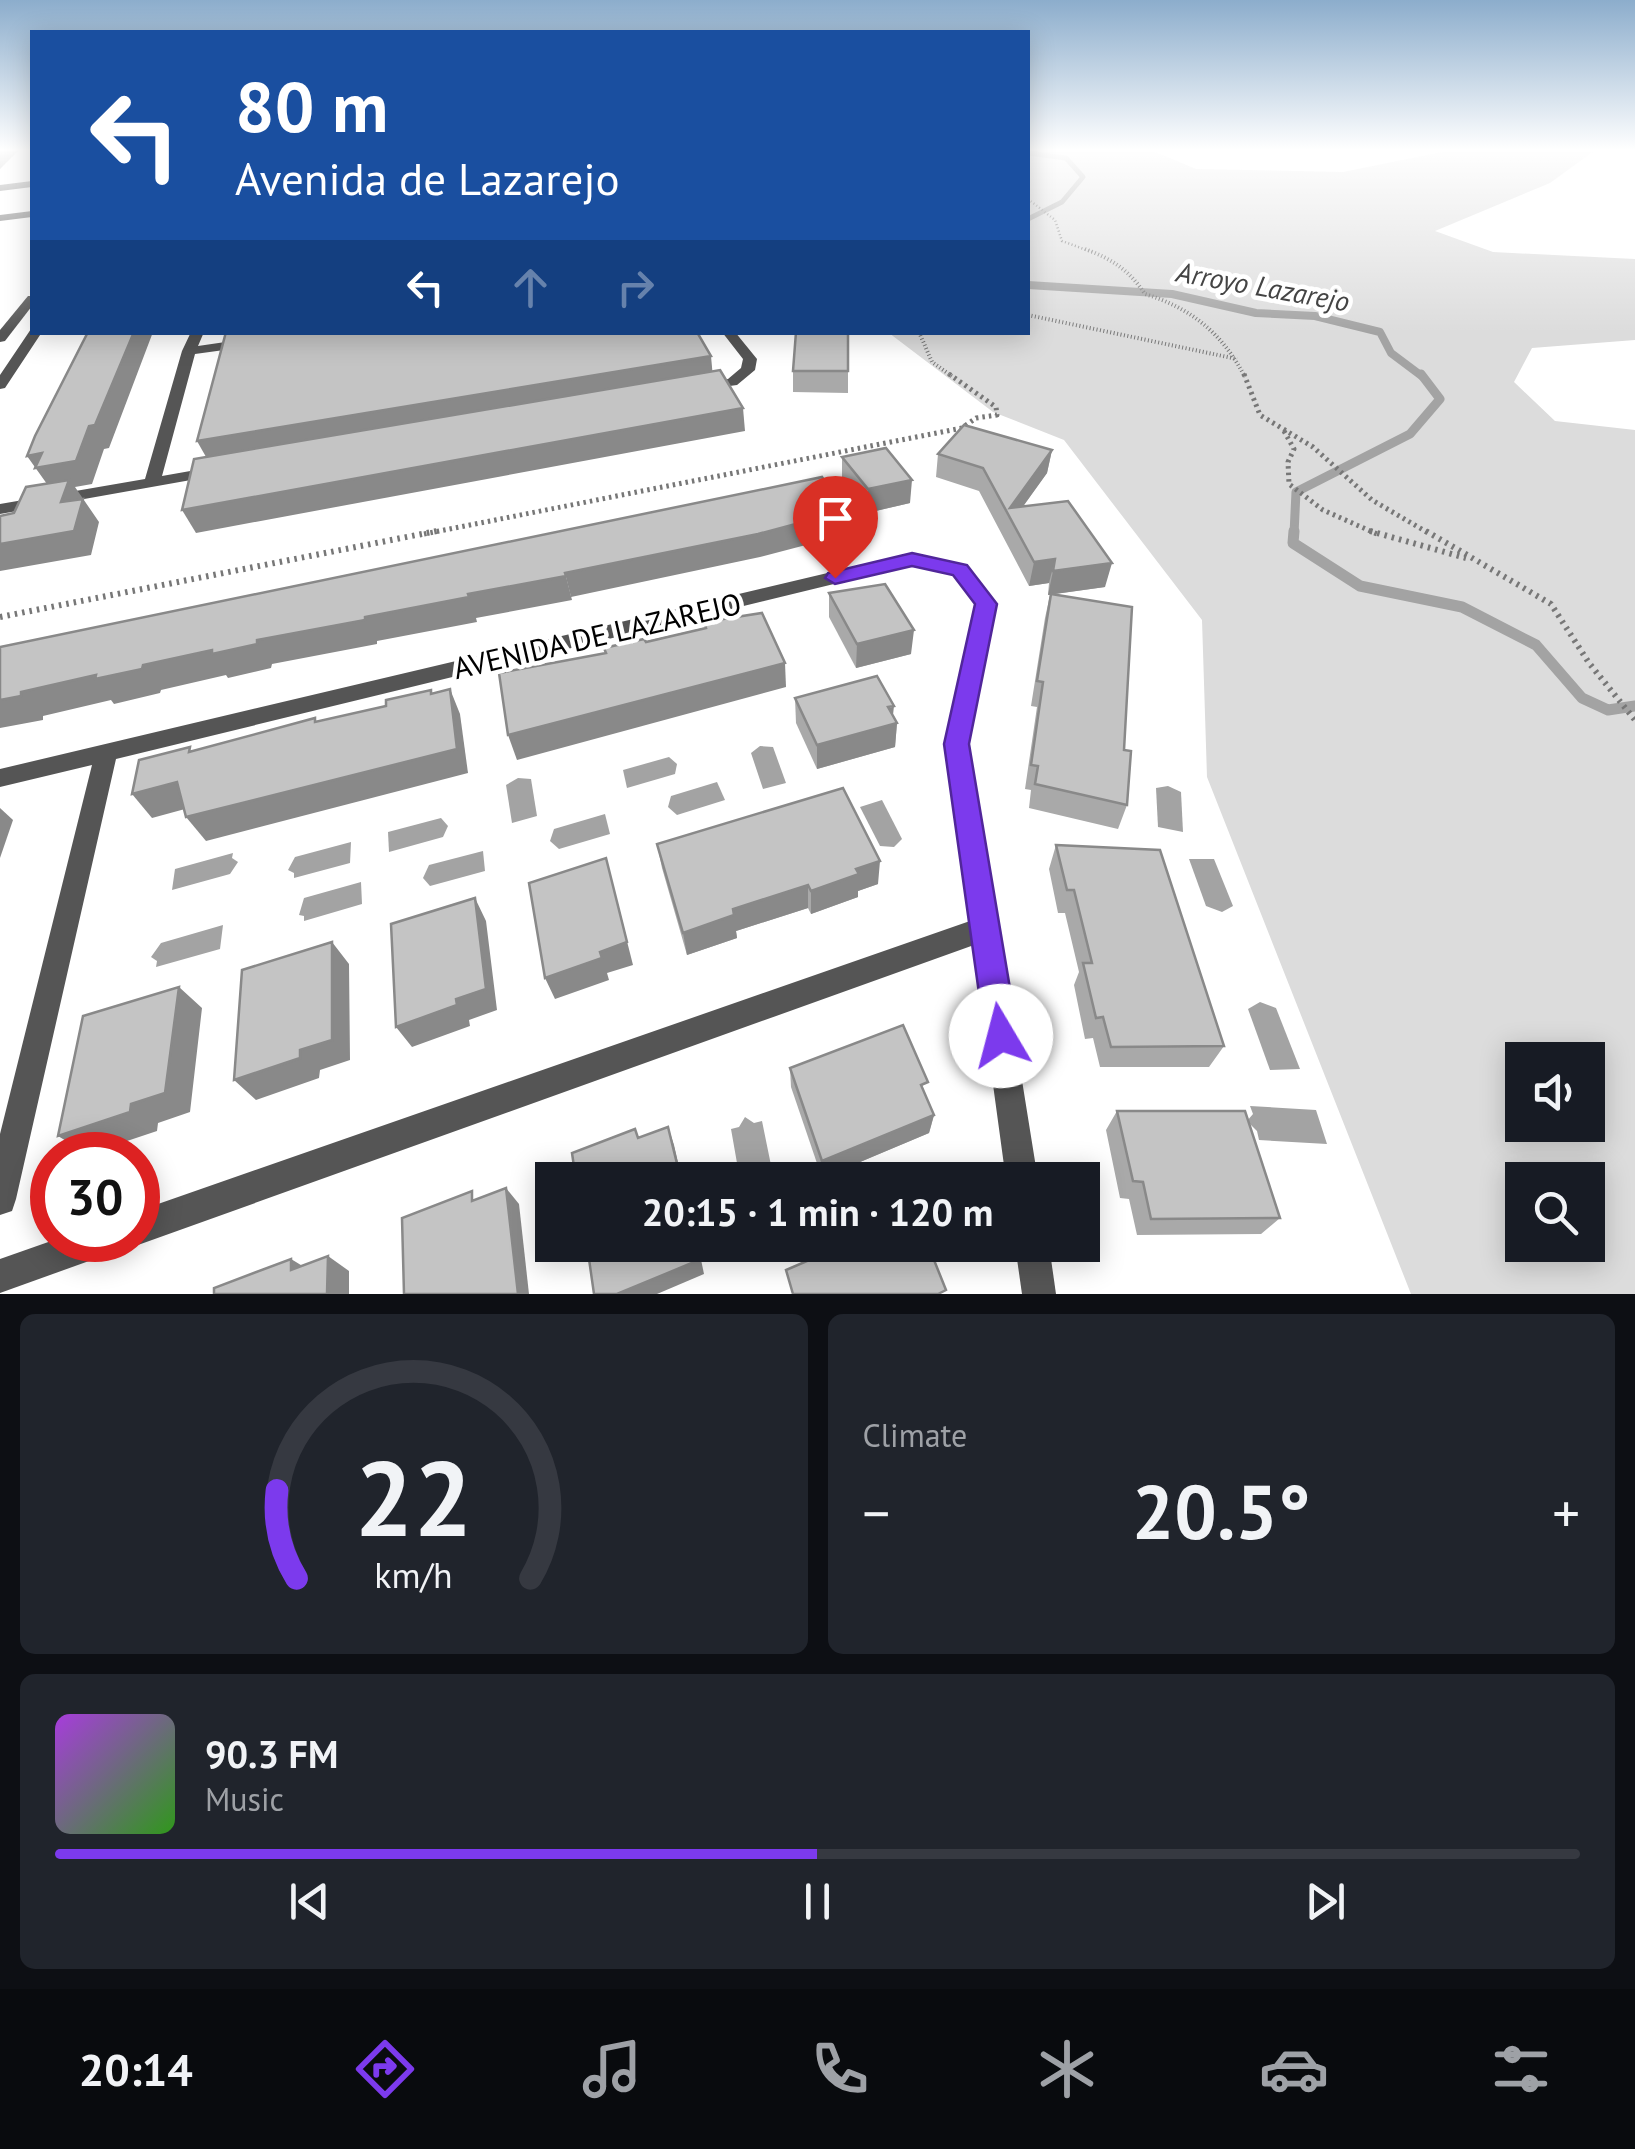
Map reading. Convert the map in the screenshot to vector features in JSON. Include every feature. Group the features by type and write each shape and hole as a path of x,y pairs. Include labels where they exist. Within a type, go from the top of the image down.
{"street":[{"path":"0,218 30,214"},
{"path":"0,338 30,301"},
{"path":"0,385 34,335"},
{"path":"152,482 197,335"},
{"path":"693,389 732,382 748,370 750,359 730,335"},
{"path":"189,351 262,340"},
{"path":"0,510 229,469"},
{"name":"AVENIDA DE LAZAREJO","path":"0,778 912,559 960,570 986,604 957,744 1019,1162"},
{"path":"0,1198 106,753"},
{"path":"160,1220 986,928"},
{"path":"0,1276 40,1262"},
{"path":"1034,1262 1038,1294"}],"path":[{"path":"1047,211 1061,227 1062,240 1112,259 1134,277 1145,294 1187,308 1211,327 1239,359 1260,414 1313,447 1372,500 1551,604 1589,663 1635,720"},
{"path":"1030,316 1059,325 1157,340 1239,359"},
{"path":"0,616 962,428 976,418 997,414 996,407 932,362 921,335"},
{"path":"1284,430 1294,449 1288,462 1289,484 1318,510 1405,544 1471,560"}],"shaded area":[{"path":"1030,211 1482,211 1435,231 1493,252 1635,259 1635,340 1532,348 1514,382 1555,421 1635,430 1635,1294 1411,1294 1207,777 1202,620 1064,440 993,412 892,335 1030,335"},
{"path":"760,746 773,747 786,783 763,789 751,753"},
{"path":"669,757 677,764 675,774 627,788 623,770"},
{"path":"518,778 531,779 537,816 512,823 506,785"},
{"path":"717,782 725,800 677,815 668,807 671,796"},
{"path":"1168,786 1181,792 1183,832 1158,827 1156,788"},
{"path":"882,800 902,839 894,847 880,846 860,807"},
{"path":"605,814 610,834 559,849 550,841 554,829"},
{"path":"441,818 448,826 443,837 389,852 388,832"},
{"path":"351,842 350,863 294,878 288,870 295,857"},
{"path":"483,851 485,871 430,886 423,878 429,865"},
{"path":"233,853 232,858 238,862 230,874 172,890 175,869"},
{"path":"1189,859 1214,859 1233,906 1222,912 1206,906"},
{"path":"361,882 362,904 304,921 304,916 299,915 304,898"},
{"path":"223,925 220,949 156,967 157,961 151,957 161,943"},
{"path":"1260,1002 1276,1008 1300,1069 1270,1070 1248,1009"},
{"path":"1250,1106 1316,1110 1327,1144 1259,1140 1257,1131 1247,1121 1253,1114"},
{"path":"745,1117 754,1123 762,1121 770,1162 737,1162 731,1129 739,1127"}],"building":[{"path":"86,335 133,335 76,461 35,468 42,453 27,456"},
{"path":"225,335 699,335 711,356 197,441"},
{"path":"796,335 848,335 848,371 793,371"},
{"path":"720,370 743,408 182,510 194,459"},
{"path":"964,425 1052,450 1010,508 1068,501 1112,563 1053,571 1055,559 1034,562 983,468 938,454"},
{"path":"886,448 912,480 868,489 842,457"},
{"path":"822,477 844,511 758,534 257,640 257,644 212,654 212,650 95,679 96,675 0,700 0,647"},
{"path":"69,480 61,502 83,499 74,531 0,544 0,516 14,513 26,487"},
{"path":"885,584 914,630 857,644 829,593"},
{"path":"1051,594 1132,607 1124,750 1131,751 1127,805 1035,784 1038,766 1031,765 1043,682 1037,681"},
{"path":"762,613 785,663 508,735 499,673 606,653 604,648 706,628 704,622"},
{"path":"877,676 894,706 888,707 897,723 817,745 795,698"},
{"path":"450,689 457,749 186,817 177,782 132,794 139,760 190,747 189,752 315,718 315,722 386,706 386,700"},
{"path":"843,788 880,861 856,869 859,874 811,891 808,885 733,909 734,915 683,933 657,844"},
{"path":"1056,845 1160,850 1224,1046 1111,1047 1103,1017 1096,1018 1083,963 1092,963 1074,890 1067,890"},
{"path":"606,858 627,942 600,952 602,958 545,978 529,883"},
{"path":"475,898 486,989 456,999 457,1005 396,1027 391,924"},
{"path":"332,942 332,1040 300,1050 300,1058 234,1080 242,970"},
{"path":"179,987 165,1093 131,1104 130,1112 70,1132 59,1132 83,1016"},
{"path":"903,1025 928,1082 921,1085 934,1115 822,1161 790,1068"},
{"path":"1117,1111 1245,1111 1280,1218 1151,1219 1143,1182 1133,1181"},
{"path":"668,1127 677,1162 573,1162 572,1153 635,1129 638,1138"},
{"path":"506,1188 518,1294 404,1294 402,1218 472,1191 472,1201"},
{"path":"328,1256 327,1294 214,1294 214,1288 291,1259 291,1270"},
{"path":"589,1262 694,1262 617,1294 594,1294"},
{"path":"805,1262 935,1262 946,1290 938,1294 793,1294 786,1270"}],"waterway":[{"name":"Arroyo Lazarejo","path":"1030,218 1043,211"},
{"name":"Arroyo Lazarejo","path":"1030,285 1172,294 1256,313 1315,316 1380,332 1391,353 1423,377"},
{"name":"Arroyo Lazarejo","path":"1294,534 1296,492 1410,434 1440,399 1421,374"},
{"name":"Arroyo Lazarejo","path":"1294,531 1293,543 1360,586 1462,607 1536,645 1582,698 1608,710 1635,706"}],"route":[{"path":"835,578 912,559 960,570 986,604 957,744 1001,1036"}]}
